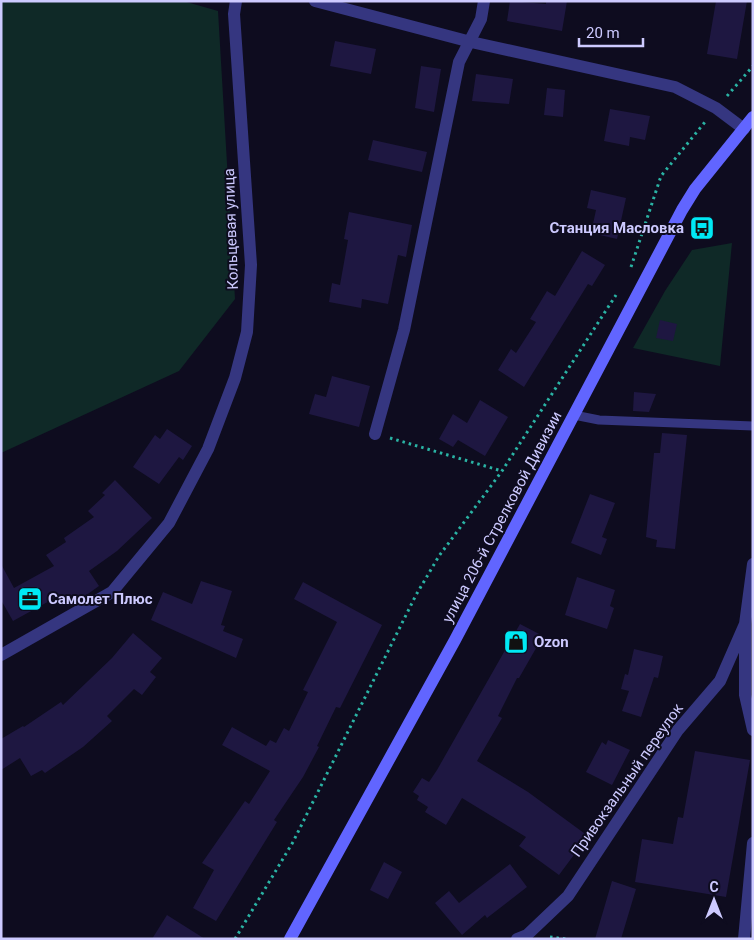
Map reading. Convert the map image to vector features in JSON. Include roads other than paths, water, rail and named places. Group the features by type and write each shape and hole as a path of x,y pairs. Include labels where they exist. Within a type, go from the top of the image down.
{"main road":[{"name":"улица 206-й Стрелковой Дивизии","path":"290,939 456,640 682,210 695,189 753,117"}],"street":[{"name":"Кольцевая улица","path":"1,655 112,592 169,523 208,449 236,378 247,332 251,265 234,14 236,1"},
{"path":"315,1 471,42 675,87 716,108 744,129"},
{"path":"375,434 404,330 459,62 471,42 481,19 484,1"},
{"path":"753,564 745,624 744,695 753,730"},
{"name":"Привокзальный переулок","path":"517,939 527,935 568,896 678,730 720,681 745,624"},
{"path":"744,939 753,844"}],"lane":[{"path":"574,415 599,420 753,426"}],"place":[{"name":"Станция Масловка","path":"702,228"},
{"name":"Самолет Плюс","path":"30,599"},
{"name":"Ozon","path":"516,642"}]}
